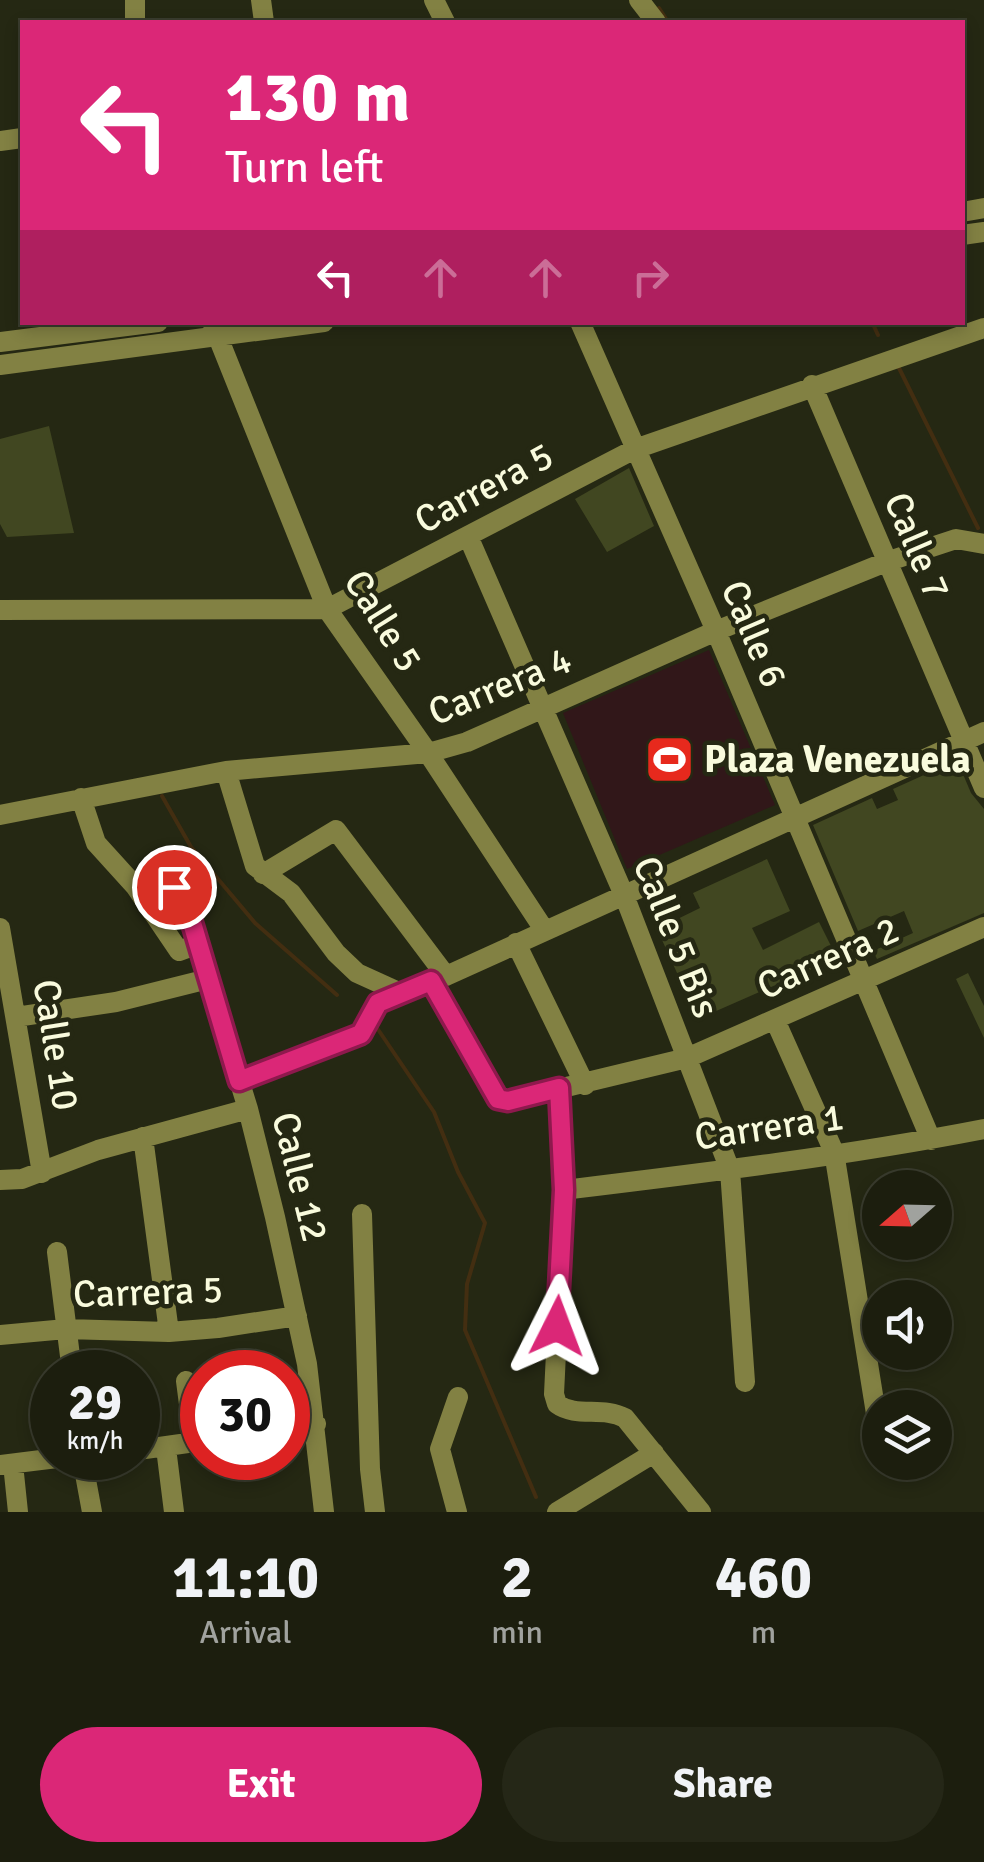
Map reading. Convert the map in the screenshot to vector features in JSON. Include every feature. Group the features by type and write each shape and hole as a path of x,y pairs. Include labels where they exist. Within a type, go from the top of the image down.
{"street":[{"path":"639,0 654,20"},
{"path":"0,342 134,325"},
{"path":"0,365 215,330 283,325"},
{"name":"Calle 6","path":"581,325 931,1140"},
{"name":"Carrera 5","path":"0,610 327,609 635,448 984,328"},
{"name":"Calle 5","path":"215,330 327,609 545,931"},
{"name":"Calle 7","path":"812,385 984,788"},
{"name":"Calle 5 Bis","path":"468,536 624,895 730,1170 744,1382"},
{"name":"Carrera 4","path":"0,815 226,771 428,753 467,742 886,562 956,539 984,544"},
{"path":"239,1081 361,1034 378,1003 401,992 984,732"},
{"path":"226,771 255,866 291,894 336,954 356,973 401,992"},
{"path":"81,798 96,843 135,886 179,951 198,944"},
{"path":"263,874 336,830 438,978"},
{"name":"Calle 12","path":"164,870 190,916 248,1109 297,1316 316,1424 324,1512"},
{"name":"Carrera 2","path":"438,978 498,1099 508,1101 687,1058 984,927"},
{"name":"Calle 10","path":"0,928 12,1028 42,1173"},
{"path":"516,943 584,1085"},
{"path":"12,1028 208,979"},
{"path":"775,1020 834,1152 872,1390"},
{"path":"559,1088 564,1190 556,1404 565,1410 625,1418 701,1512"},
{"path":"0,1180 22,1180 98,1150 248,1109"},
{"name":"Carrera 1","path":"564,1190 730,1170 984,1129"},
{"path":"143,1137 168,1332"},
{"path":"362,1214 370,1469 375,1512"},
{"path":"57,1252 69,1350"},
{"name":"Carrera 5","path":"0,1335 66,1328 168,1332 297,1316"},
{"path":"457,1512 440,1449 458,1397"},
{"path":"310,1425 316,1424"},
{"path":"160,1448 180,1445"},
{"path":"166,1448 174,1512"},
{"path":"557,1512 587,1503 654,1453"},
{"path":"6,1464 18,1512"},
{"path":"86,1480 92,1512"}],"shaded area":[{"name":"Plaza Venezuela","path":"709,650 775,805 627,869 563,713"}],"building":[{"path":"49,426 74,533 7,537 0,524 0,439"},
{"path":"629,468 654,526 607,552 575,499"},
{"path":"957,760 971,793 984,809 984,913 877,959 873,951 913,933 904,911 858,931 813,825 872,798 877,809 898,800 893,789"},
{"path":"767,859 790,911 752,928 763,950 819,922 837,958 698,1019 657,929 700,908 693,893"},
{"path":"968,973 984,1006 984,1038 956,979"}],"waterway":[{"path":"659,8 667,20"},
{"path":"873,325 878,335"},
{"path":"898,366 978,528"},
{"path":"162,796 191,847 255,923 337,995"},
{"path":"375,1025 434,1112 458,1172 485,1223 467,1284 465,1330 536,1497"}],"place":[{"name":"Plaza Venezuela","path":"669,759"}],"route":[{"path":"174,887 190,916 239,1081 361,1034 378,1003 431,981 498,1099 508,1101 559,1088 564,1190 557,1326"}]}
